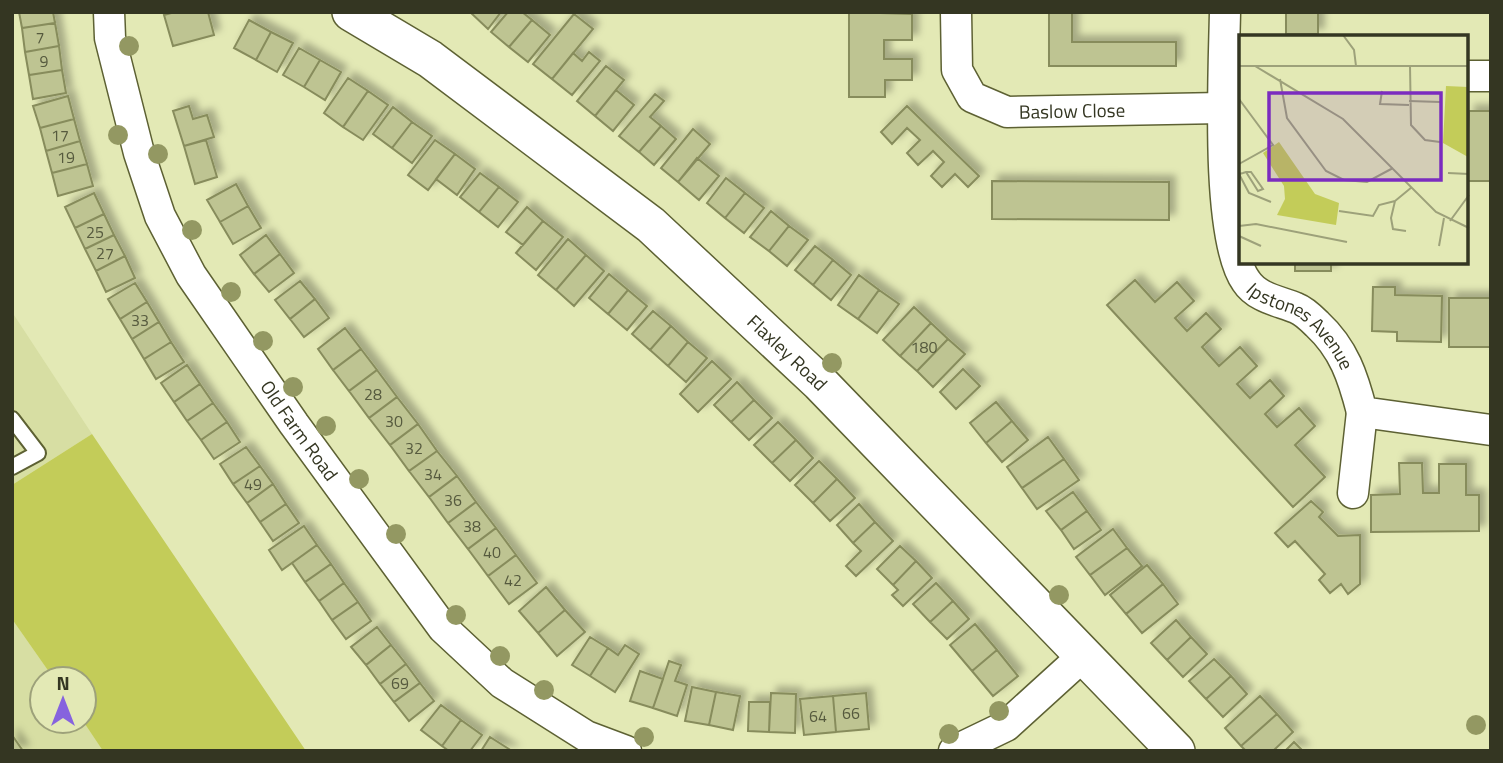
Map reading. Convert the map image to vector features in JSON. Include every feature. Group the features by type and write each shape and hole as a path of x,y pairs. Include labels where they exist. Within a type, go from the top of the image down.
{"street":[{"name":"Old Farm Road","path":"108,12 110,38 132,127 160,216 191,275 294,424 443,628 502,683 586,736 626,751"},
{"name":"Flaxley Road","path":"351,12 430,59 651,225 820,383 1176,751"},
{"name":"Baslow Close","path":"956,12 957,70 972,97 1007,111 1222,108"},
{"name":"Ipstones Avenue","path":"1225,12 1232,73 1222,108 1229,232 1239,262"},
{"path":"1468,76 1491,76"},
{"name":"Ipstones Avenue","path":"1240,264 1245,280 1262,296 1300,309 1330,337 1350,369 1362,412"},
{"path":"1353,493 1362,412 1491,430"},
{"path":"954,751 1006,726 1083,656"}],"lane":[{"path":"12,419 38,453 12,467"}],"shaded area":[{"path":"12,312 92,434 12,485"},
{"path":"12,619 44,665 28,665 28,735 92,735 103,751 12,751"}],"green space":[{"path":"92,434 306,751 103,751 92,735 98,735 98,665 44,665 12,619 12,485"}],"building":[{"path":"19,12 53,12 55,23 22,28"},
{"path":"175,12 208,12 214,35 173,46 164,15"},
{"path":"470,12 501,12 488,29"},
{"path":"508,12 522,12 532,20 509,47 491,32"},
{"path":"849,12 912,14 912,40 884,40 884,59 912,59 912,80 885,80 885,97 849,97"},
{"path":"1049,12 1072,12 1072,42 1176,42 1176,66 1049,66"},
{"path":"1286,12 1318,12 1318,34 1286,34"},
{"path":"1491,12 1491,13 1363,13"},
{"path":"574,14 593,29 552,79 533,64"},
{"path":"249,20 271,32 256,60 234,48"},
{"path":"532,20 550,35 528,62 509,47"},
{"path":"55,23 59,46 25,52 22,28"},
{"path":"271,32 293,43 277,72 256,60"},
{"path":"59,46 62,70 29,75 25,52"},
{"path":"299,48 320,60 304,87 283,75"},
{"path":"589,52 600,61 572,95 552,79 573,53 582,61"},
{"path":"320,60 341,72 325,100 304,87"},
{"path":"606,66 624,80 595,116 577,101"},
{"path":"62,70 66,93 33,99 29,75"},
{"path":"348,78 368,91 343,127 324,113"},
{"path":"616,90 634,105 613,131 595,116"},
{"path":"368,91 388,105 363,140 343,127"},
{"path":"655,94 664,101 650,117 661,126 639,152 619,136"},
{"path":"68,96 74,119 40,128 33,106"},
{"path":"189,106 193,119 207,115 214,137 184,146 173,111"},
{"path":"907,106 979,176 968,187 955,174 942,187 931,176 944,162 933,151 918,165 907,153 920,140 907,128 892,144 881,132"},
{"path":"393,107 412,122 392,148 373,134"},
{"path":"1469,111 1491,111 1491,181 1468,181"},
{"path":"74,119 80,141 46,151 40,128"},
{"path":"412,122 432,136 412,163 392,148"},
{"path":"661,126 676,139 654,165 639,152"},
{"path":"693,129 710,144 678,182 661,168"},
{"path":"206,140 217,177 195,184 184,146"},
{"path":"435,140 455,154 428,190 408,175"},
{"path":"80,141 87,164 52,173 46,151"},
{"path":"455,154 475,169 457,195 436,179"},
{"path":"697,158 719,176 699,200 678,182"},
{"path":"87,164 93,186 58,196 52,173"},
{"path":"480,173 499,187 479,212 460,197"},
{"path":"726,178 745,193 725,218 707,203"},
{"path":"992,181 1169,182 1169,220 992,219"},
{"path":"236,184 248,206 220,222 207,200"},
{"path":"499,187 518,202 498,227 479,212"},
{"path":"94,193 104,214 75,228 65,207"},
{"path":"745,193 764,208 744,233 725,218"},
{"path":"248,206 261,228 233,244 220,222"},
{"path":"527,207 543,221 523,245 506,232"},
{"path":"771,211 789,226 769,251 750,237"},
{"path":"104,214 114,235 85,249 75,228"},
{"path":"543,221 563,237 536,270 516,253"},
{"path":"789,226 808,240 787,266 769,251"},
{"path":"114,235 125,256 96,271 85,249"},
{"path":"266,235 280,254 254,274 240,255"},
{"path":"568,239 586,255 556,290 538,275"},
{"path":"815,246 833,260 813,285 795,270"},
{"path":"280,254 294,273 269,292 254,274"},
{"path":"586,255 604,271 574,306 556,290"},
{"path":"125,256 135,278 106,292 96,271"},
{"path":"833,260 851,275 831,300 813,285"},
{"path":"1295,264 1331,264 1331,271 1295,271"},
{"path":"609,274 628,290 608,314 589,298"},
{"path":"859,275 879,290 858,319 838,305"},
{"path":"1135,280 1155,302 1177,282 1194,301 1175,318 1187,331 1206,313 1221,329 1202,347 1219,366 1240,347 1257,366 1237,384 1250,398 1270,380 1284,396 1265,414 1277,427 1299,408 1315,426 1295,445 1325,477 1293,507 1107,305"},
{"path":"300,281 315,299 290,319 275,300"},
{"path":"135,283 147,302 120,319 108,299"},
{"path":"1373,287 1395,287 1395,295 1442,296 1441,342 1397,341 1397,332 1372,331"},
{"path":"628,290 647,306 627,330 608,314"},
{"path":"879,290 899,304 877,333 858,319"},
{"path":"1449,298 1491,298 1491,347 1449,347"},
{"path":"315,299 329,318 304,337 290,319"},
{"path":"147,302 159,322 132,339 120,319"},
{"path":"914,307 931,323 900,356 883,340"},
{"path":"653,311 671,326 650,350 632,334"},
{"path":"159,322 171,342 144,359 132,339"},
{"path":"931,323 948,339 917,371 900,356"},
{"path":"671,326 688,342 668,366 650,350"},
{"path":"345,328 361,349 333,370 318,349"},
{"path":"948,339 965,354 933,387 917,371"},
{"path":"171,342 184,362 156,379 144,359"},
{"path":"688,342 707,358 686,382 668,366"},
{"path":"361,349 377,370 349,391 333,370"},
{"path":"712,361 731,379 698,412 680,394"},
{"path":"187,365 200,384 174,402 161,383"},
{"path":"963,369 980,386 956,409 940,392"},
{"path":"377,370 397,397 369,418 349,391"},
{"path":"737,382 754,400 731,422 714,405"},
{"path":"200,384 213,403 187,421 174,402"},
{"path":"397,397 418,424 390,445 369,418"},
{"path":"754,400 772,418 749,440 731,422"},
{"path":"996,402 1012,421 986,443 970,423"},
{"path":"213,403 227,422 201,440 187,421"},
{"path":"1012,421 1028,440 1002,462 986,443"},
{"path":"227,422 240,442 214,459 201,440"},
{"path":"778,422 796,440 772,463 754,445"},
{"path":"418,424 437,451 409,471 390,445"},
{"path":"1048,437 1064,459 1022,488 1007,467"},
{"path":"796,440 813,458 790,481 772,463"},
{"path":"246,447 260,466 233,484 220,464"},
{"path":"437,451 457,476 429,497 409,471"},
{"path":"1064,459 1079,480 1037,509 1022,488"},
{"path":"819,461 837,479 813,503 795,485"},
{"path":"1399,463 1422,463 1423,493 1439,493 1439,464 1466,464 1466,495 1479,495 1479,531 1371,532 1371,495 1400,494"},
{"path":"260,466 273,484 247,503 233,484"},
{"path":"457,476 476,502 448,523 429,497"},
{"path":"837,479 855,498 830,521 813,503"},
{"path":"273,484 286,504 260,522 247,503"},
{"path":"1073,492 1087,511 1061,530 1046,511"},
{"path":"1311,501 1323,512 1319,517 1338,536 1360,535 1360,584 1348,594 1341,584 1330,593 1319,580 1325,574 1295,541 1288,547 1275,533"},
{"path":"476,502 496,528 468,549 448,523"},
{"path":"286,504 299,523 273,541 260,522"},
{"path":"859,504 875,522 853,543 837,525"},
{"path":"1087,511 1101,530 1074,549 1061,530"},
{"path":"875,522 893,541 856,576 846,566 861,551 853,543"},
{"path":"304,526 317,545 282,570 269,550"},
{"path":"496,528 516,555 488,576 468,549"},
{"path":"1113,529 1127,548 1090,575 1076,557"},
{"path":"317,545 331,564 305,582 292,563"},
{"path":"900,546 916,561 893,585 877,569"},
{"path":"1127,548 1142,566 1105,595 1090,575"},
{"path":"516,555 537,583 509,604 488,576"},
{"path":"916,561 932,578 903,606 892,595 898,590 893,585"},
{"path":"331,564 344,583 319,601 305,582"},
{"path":"1147,565 1163,584 1126,614 1110,595"},
{"path":"344,583 358,602 332,620 319,601"},
{"path":"936,583 953,601 930,622 913,604"},
{"path":"1163,584 1178,604 1142,633 1126,614"},
{"path":"546,587 565,610 538,633 519,611"},
{"path":"953,601 969,619 947,639 930,622"},
{"path":"358,602 371,621 346,639 332,620"},
{"path":"565,610 585,632 557,656 538,633"},
{"path":"1176,620 1191,637 1167,660 1151,643"},
{"path":"975,624 997,650 972,671 950,645"},
{"path":"377,627 391,645 366,665 351,647"},
{"path":"590,637 608,648 590,676 572,665"},
{"path":"1191,637 1207,654 1183,677 1167,660"},
{"path":"391,645 406,664 380,684 366,665"},
{"path":"625,645 639,654 615,692 590,676 608,648 618,655"},
{"path":"997,650 1018,676 993,696 972,671"},
{"path":"1214,659 1231,676 1206,699 1189,681"},
{"path":"669,661 681,665 675,681 687,685 677,716 653,708"},
{"path":"406,664 420,683 394,702 380,684"},
{"path":"640,671 663,679 653,708 630,701"},
{"path":"1231,676 1247,694 1223,717 1206,699"},
{"path":"420,683 434,701 409,721 394,702"},
{"path":"692,687 716,692 709,725 685,721"},
{"path":"716,692 740,696 733,730 709,725"},
{"path":"771,693 796,694 795,733 769,732"},
{"path":"866,693 869,729 836,732 833,696"},
{"path":"833,696 836,732 804,735 800,699"},
{"path":"1260,696 1277,714 1241,746 1225,728"},
{"path":"749,702 770,702 769,732 748,731"},
{"path":"441,705 461,720 442,746 421,730"},
{"path":"1277,714 1293,732 1273,751 1246,751 1241,746"},
{"path":"461,720 482,735 470,751 449,751 442,746"},
{"path":"12,735 23,751 12,751"},
{"path":"490,737 512,751 481,751"},
{"path":"1294,742 1303,751 1285,751"}]}
